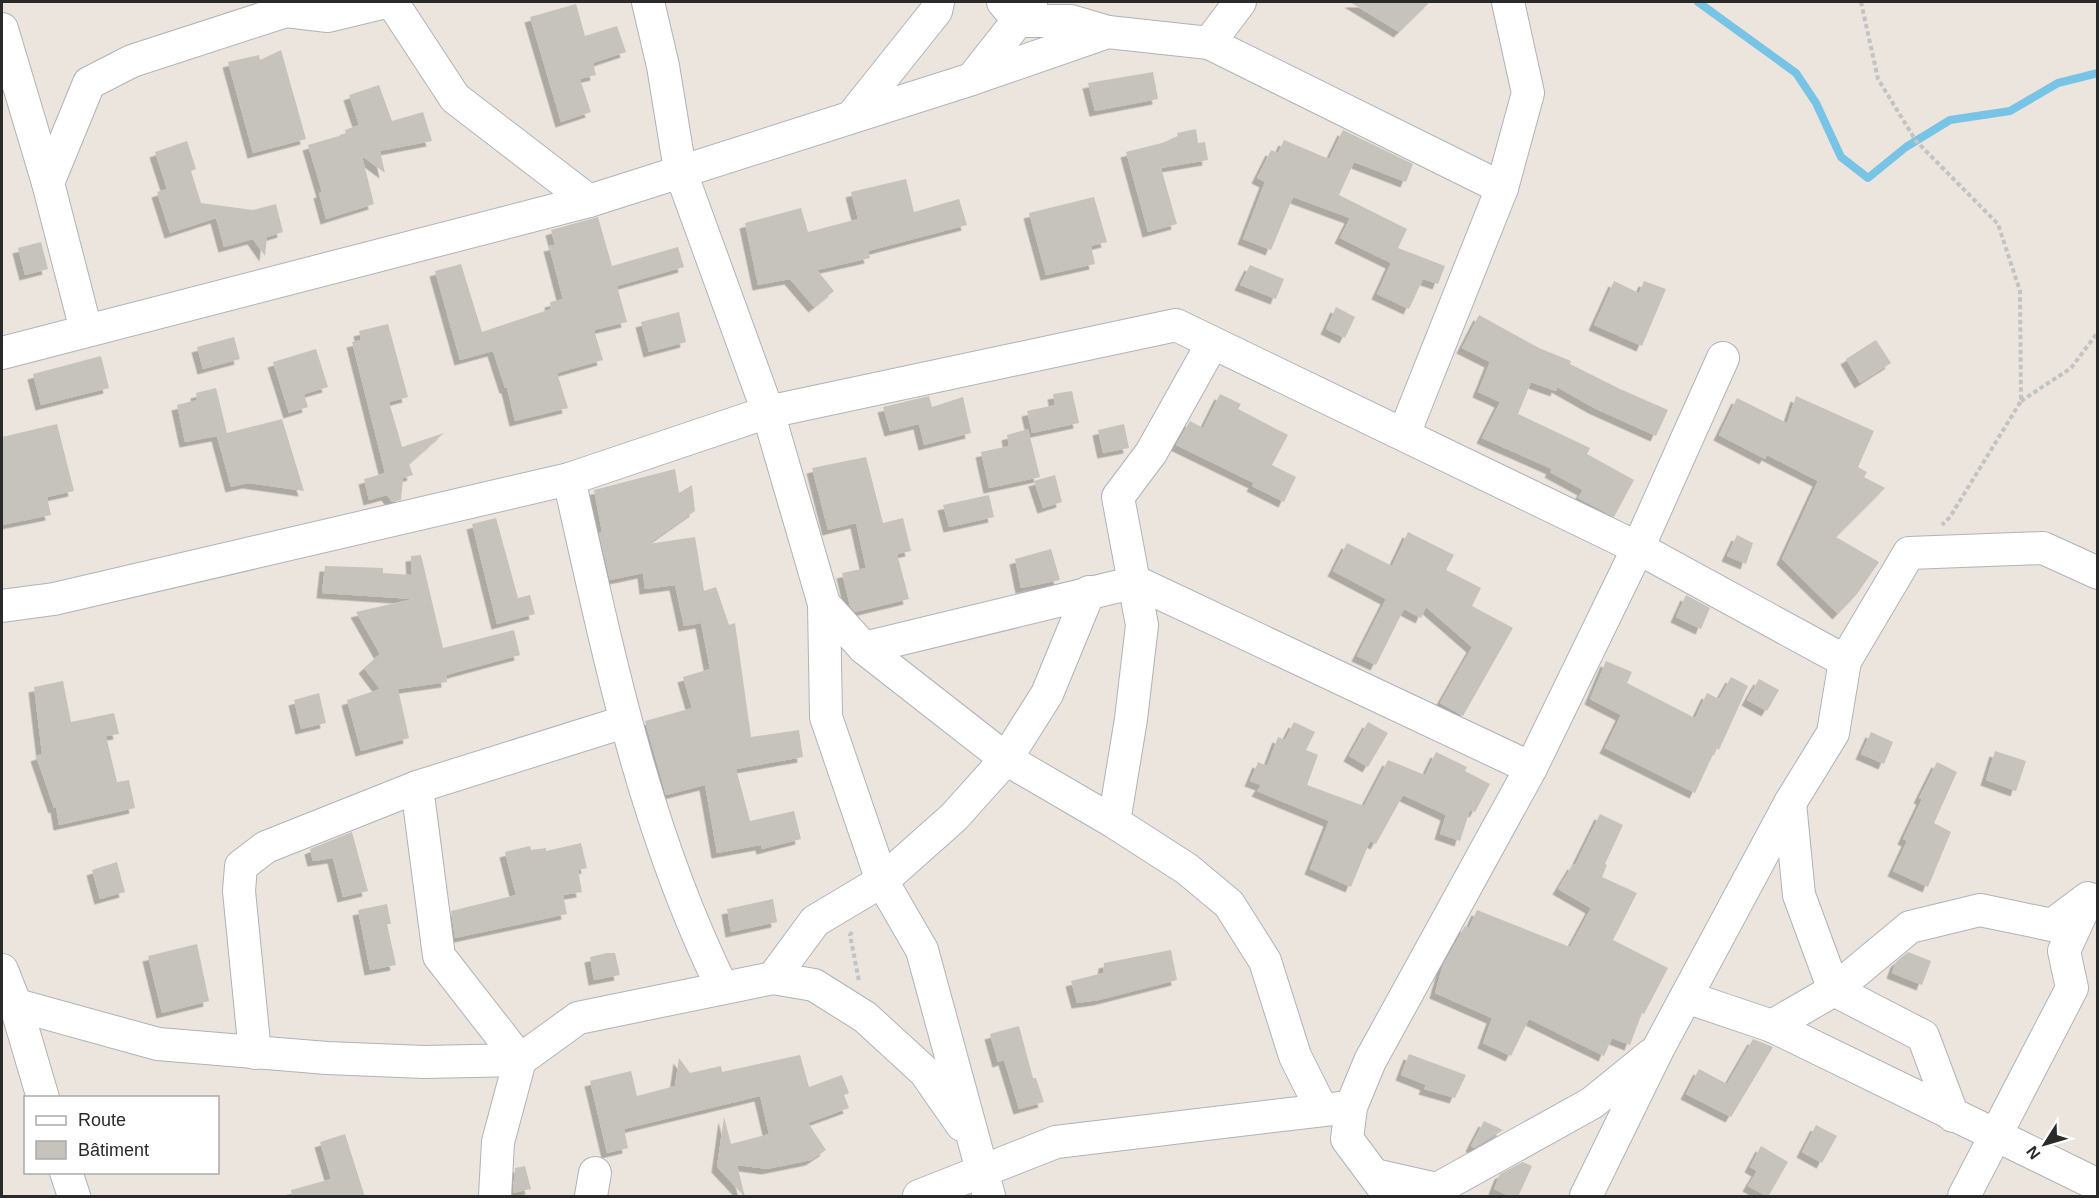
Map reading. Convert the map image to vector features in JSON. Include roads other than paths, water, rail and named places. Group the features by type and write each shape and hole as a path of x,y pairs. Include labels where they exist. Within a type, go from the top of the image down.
{"street":[{"path":"48,183 89,83 132,61 286,10 328,16 386,2"},
{"path":"392,2 455,98 589,201"},
{"path":"648,2 663,66 680,170 768,412 824,604 826,717 882,881 922,950 983,1172"},
{"path":"853,115 936,10 938,2"},
{"path":"1209,43 1240,2"},
{"path":"1404,434 1502,188 1528,93 1508,2"},
{"path":"972,79 1018,8 1108,32 1209,43 1502,188"},
{"path":"2,31 48,183 86,330"},
{"path":"2,353 589,201 680,170 972,79 1108,32"},
{"path":"2,606 54,600 568,479 768,412 1176,325 1638,548 1845,661"},
{"path":"1114,822 1131,719 1142,625 1136,582 1118,497 1151,453 1212,344"},
{"path":"919,1197 1056,1142 1336,1108 1370,1061 1531,768 1638,548 1723,358"},
{"path":"568,479 624,722 697,936 722,987"},
{"path":"1595,1195 1658,1049 1790,803 1833,733 1845,661 1910,553 2043,548 2097,573"},
{"path":"864,648 1136,582 1531,768"},
{"path":"773,978 815,921 882,881 954,816 1006,759 1047,694 1089,592"},
{"path":"824,604 864,648 1006,759 1114,822 1187,869 1229,904 1265,961 1295,1056 1336,1108 1347,1140 1382,1186 1398,1197"},
{"path":"255,1053 238,891 241,866 266,848 417,787 624,722"},
{"path":"417,787 439,956 520,1060"},
{"path":"1790,803 1799,895 1834,990 1923,1035 1953,1116"},
{"path":"1772,1026 1834,990 1911,927 1980,910 2052,925 2093,890"},
{"path":"1964,1197 2072,988 2064,951 2093,890"},
{"path":"2,970 8,1002 42,1096"},
{"path":"8,1002 158,1044 255,1053 424,1062 520,1060 578,1018 773,978 814,985 866,1017 926,1072 983,1172"},
{"path":"1686,997 1772,1026 2097,1185"},
{"path":"1373,1174 1437,1189 1592,1103 1658,1049"},
{"path":"495,1197 498,1142 520,1060"},
{"path":"66,1174 74,1197"}],"waterway":[{"path":"1698,2 1796,73 1816,103 1841,157 1868,178 1906,147 1950,120 2010,111 2058,83 2098,73"}]}
